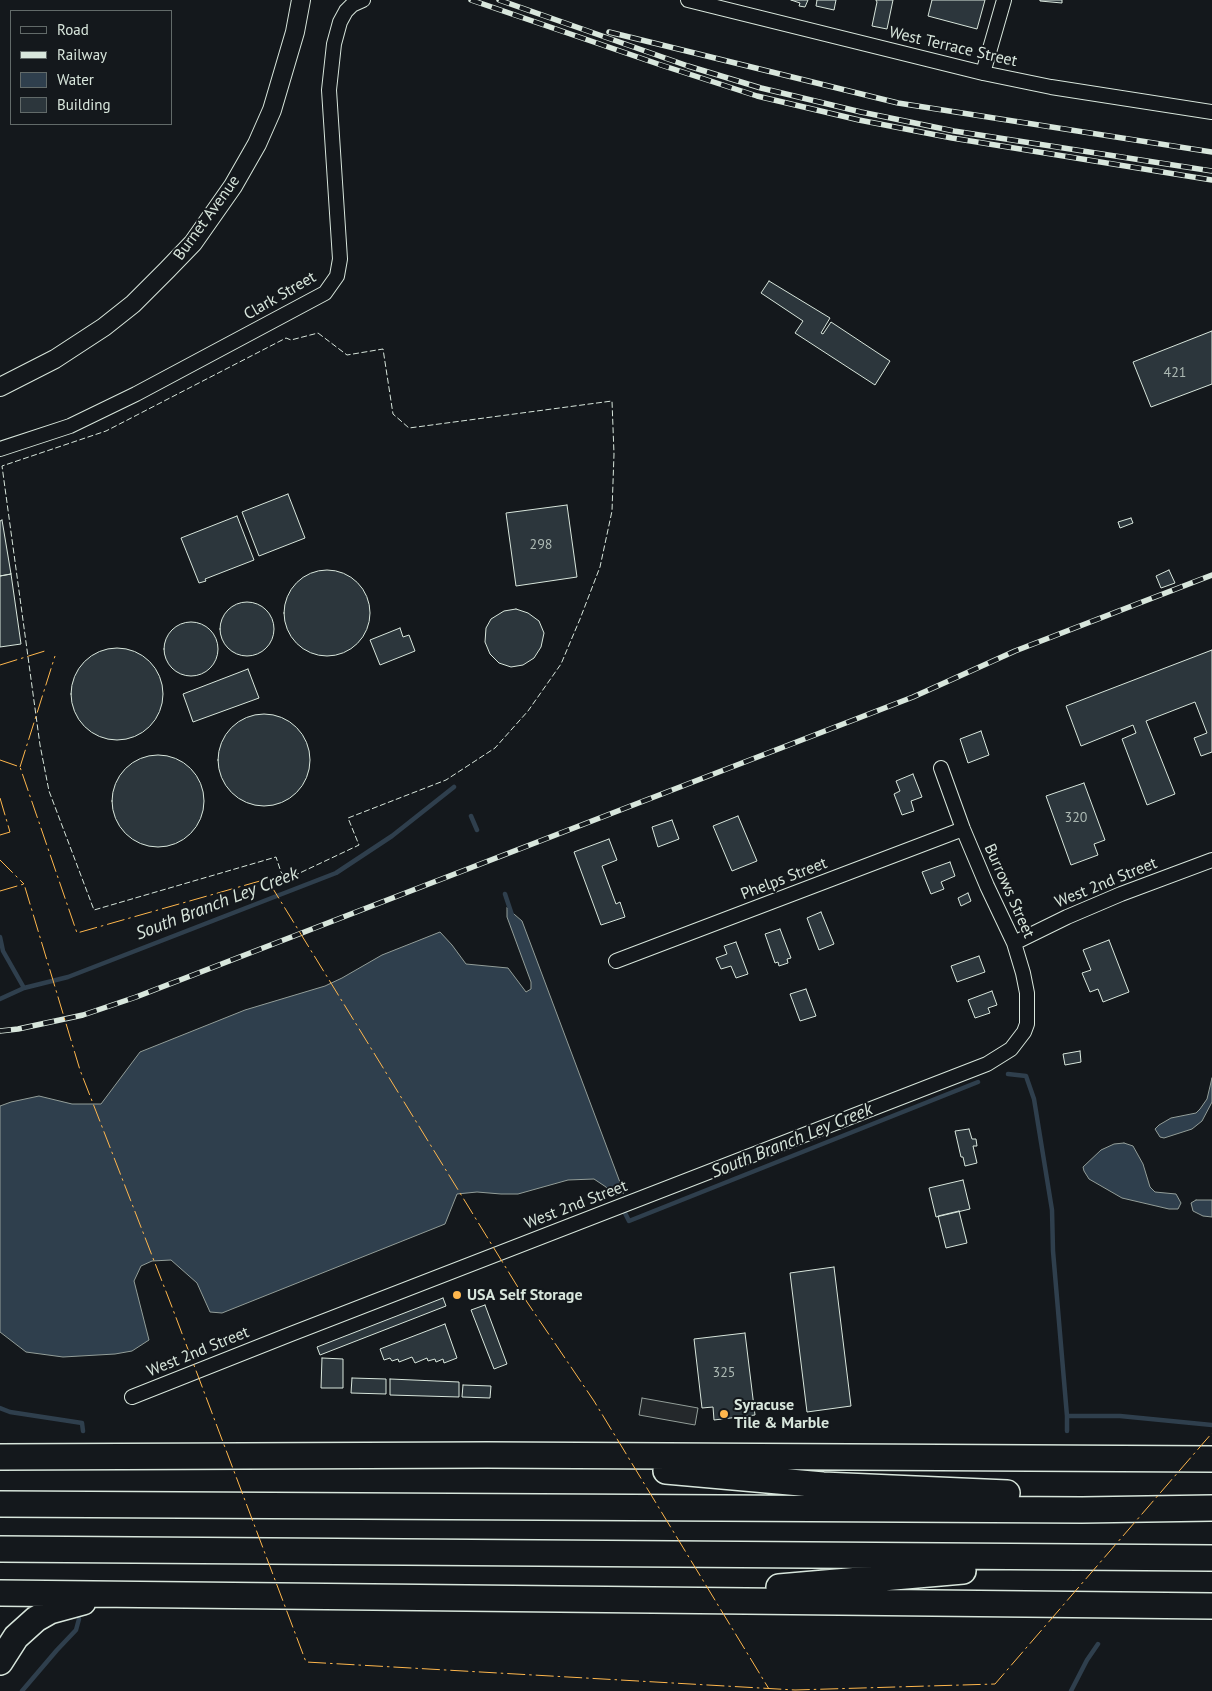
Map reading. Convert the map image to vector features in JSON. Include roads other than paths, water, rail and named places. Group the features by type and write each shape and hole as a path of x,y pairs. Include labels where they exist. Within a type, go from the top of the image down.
{"highway":[{"path":"487,1455 823,1485 1212,1502"},
{"path":"5,1456 487,1455 1212,1459"},
{"path":"0,1504 1072,1510 1212,1508"},
{"path":"0,1549 1212,1558"},
{"path":"584,1598 732,1591 988,1568 1087,1557"},
{"path":"0,1593 1212,1606"},
{"path":"0,1662 16,1637 36,1619 50,1611 79,1603 163,1594"}],"street":[{"name":"Burnet Avenue","path":"0,387 73,348 104,327 133,304 193,243 233,186 257,144 272,110 295,32 301,0"},
{"name":"Clark Street","path":"0,449 70,426 128,398 325,294 337,276 340,259 329,90 334,44 340,22 346,11 352,5 363,0"},
{"name":"West Terrace Street","path":"688,0 983,73 1051,87 1212,112"},
{"path":"983,73 1004,0"},
{"name":"Burrows Street","path":"941,768 987,886 1014,943 1027,993 1027,1024 1024,1032"},
{"name":"Phelps Street","path":"616,961 964,829"},
{"name":"West 2nd Street","path":"1014,943 1067,917 1121,894 1212,860"},
{"name":"West 2nd Street","path":"132,1397 987,1064 1011,1048 1024,1032"}],"water":[{"path":"507,908 522,921 624,1193 613,1196 606,1187 594,1179 568,1180 518,1194 477,1192 457,1194 445,1224 222,1313 210,1312 197,1283 171,1260 152,1261 141,1266 134,1281 149,1340 132,1351 115,1354 63,1357 26,1352 0,1332 0,1106 39,1096 72,1104 101,1104 140,1052 245,1010 325,986 382,955 440,932 466,964 508,968 526,992 531,989 531,982 507,917"},
{"path":"1212,1078 1212,1102 1202,1121 1192,1129 1164,1138 1160,1137 1155,1129 1159,1125 1171,1118 1196,1113 1200,1109 1207,1099"},
{"path":"1124,1143 1133,1146 1143,1164 1150,1187 1155,1192 1176,1194 1181,1203 1178,1209 1169,1209 1122,1198 1089,1179 1083,1167 1101,1150 1114,1144"},
{"path":"1196,1200 1212,1200 1212,1217 1203,1216 1193,1211 1191,1203"}],"waterway":[{"name":"South Branch Ley Creek","path":"0,937 3,951 24,988 68,977 336,873 392,836 454,787"},
{"name":"South Branch Ley Creek","path":"471,816 477,830"},
{"name":"South Branch Ley Creek","path":"505,894 512,915"},
{"path":"0,999 24,988"},
{"name":"South Branch Ley Creek","path":"1008,1074 1026,1076 1034,1099 1052,1210 1053,1251 1067,1431"},
{"name":"South Branch Ley Creek","path":"623,1209 629,1221 978,1082"},
{"path":"0,1408 10,1412 82,1423 83,1431"},
{"path":"1067,1416 1120,1416 1212,1425"},
{"path":"22,1691 76,1630 79,1619"},
{"name":"South Branch Ley Creek","path":"1071,1691 1087,1660 1098,1644"}],"railway":[{"path":"471,0 757,96 859,120 952,138 1212,180"},
{"path":"499,0 688,66 761,88 861,112 954,131 1212,171"},
{"path":"609,32 898,103 1212,152"},
{"path":"0,1031 83,1015 136,997 913,697 1015,651 1212,575"}],"place":[{"name":"USA Self Storage","path":"457,1295"},
{"name":"Syracuse Tile & Marble","path":"724,1414"}]}
